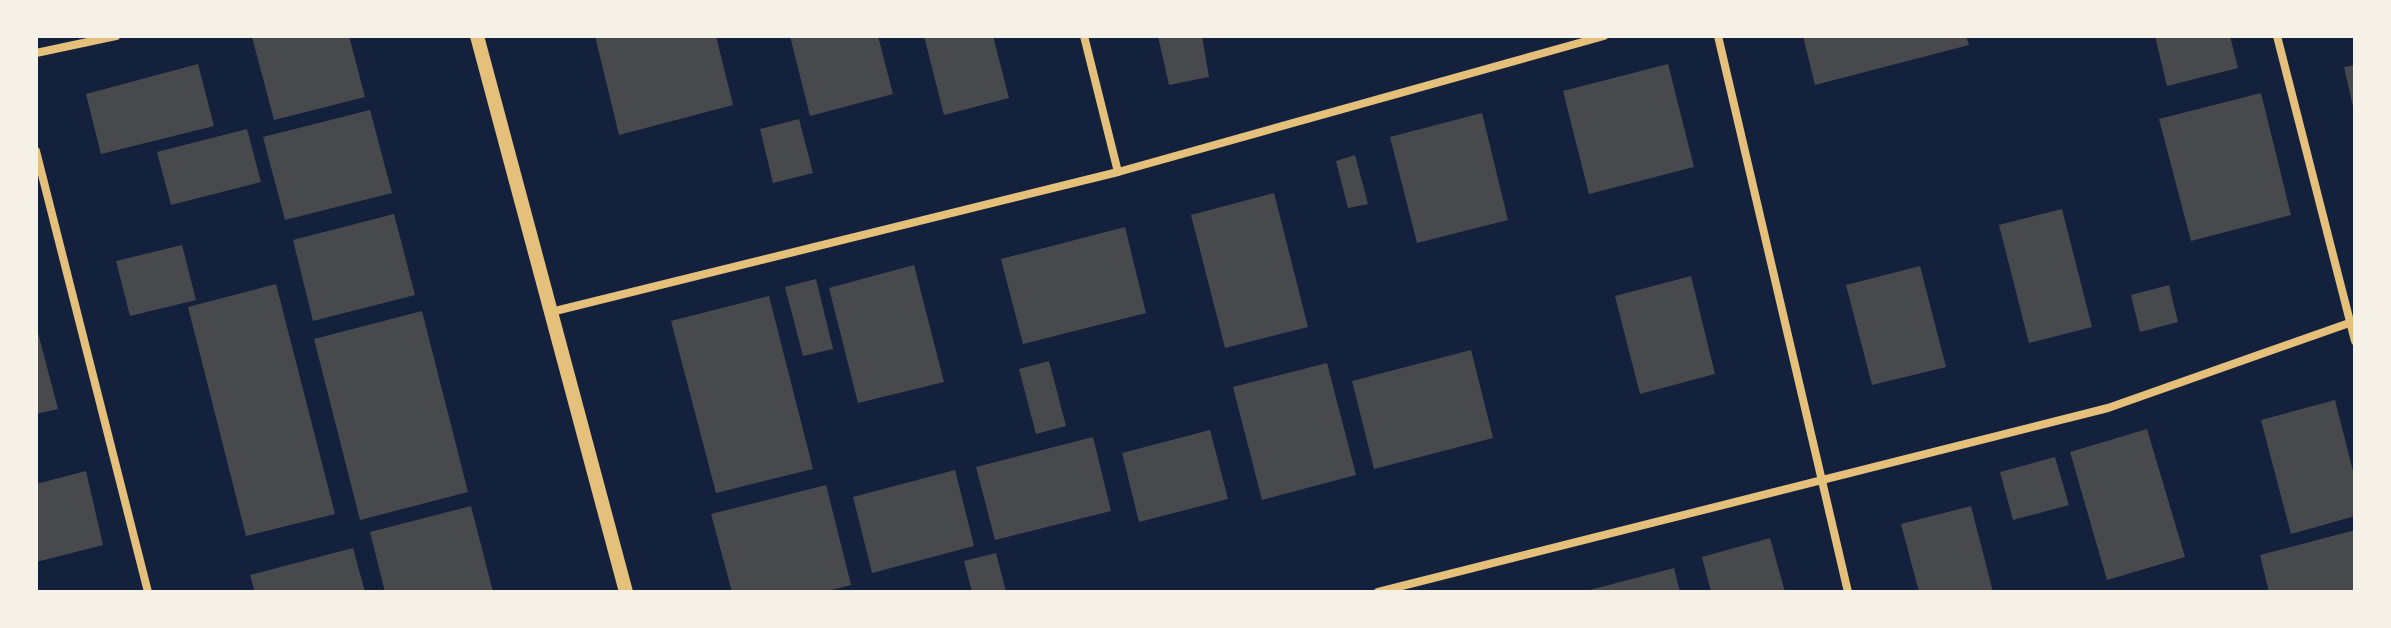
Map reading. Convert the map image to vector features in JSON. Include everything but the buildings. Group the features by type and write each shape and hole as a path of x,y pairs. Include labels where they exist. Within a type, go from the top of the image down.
{"street":[{"path":"36,53 116,36"},
{"path":"477,36 626,592"},
{"path":"1084,36 1118,172"},
{"path":"551,312 1118,172 1604,36"},
{"path":"1718,36 1848,592"},
{"path":"2277,36 2353,322 2355,341"},
{"path":"36,151 148,592"},
{"path":"1378,592 2108,408 2353,322"}]}
